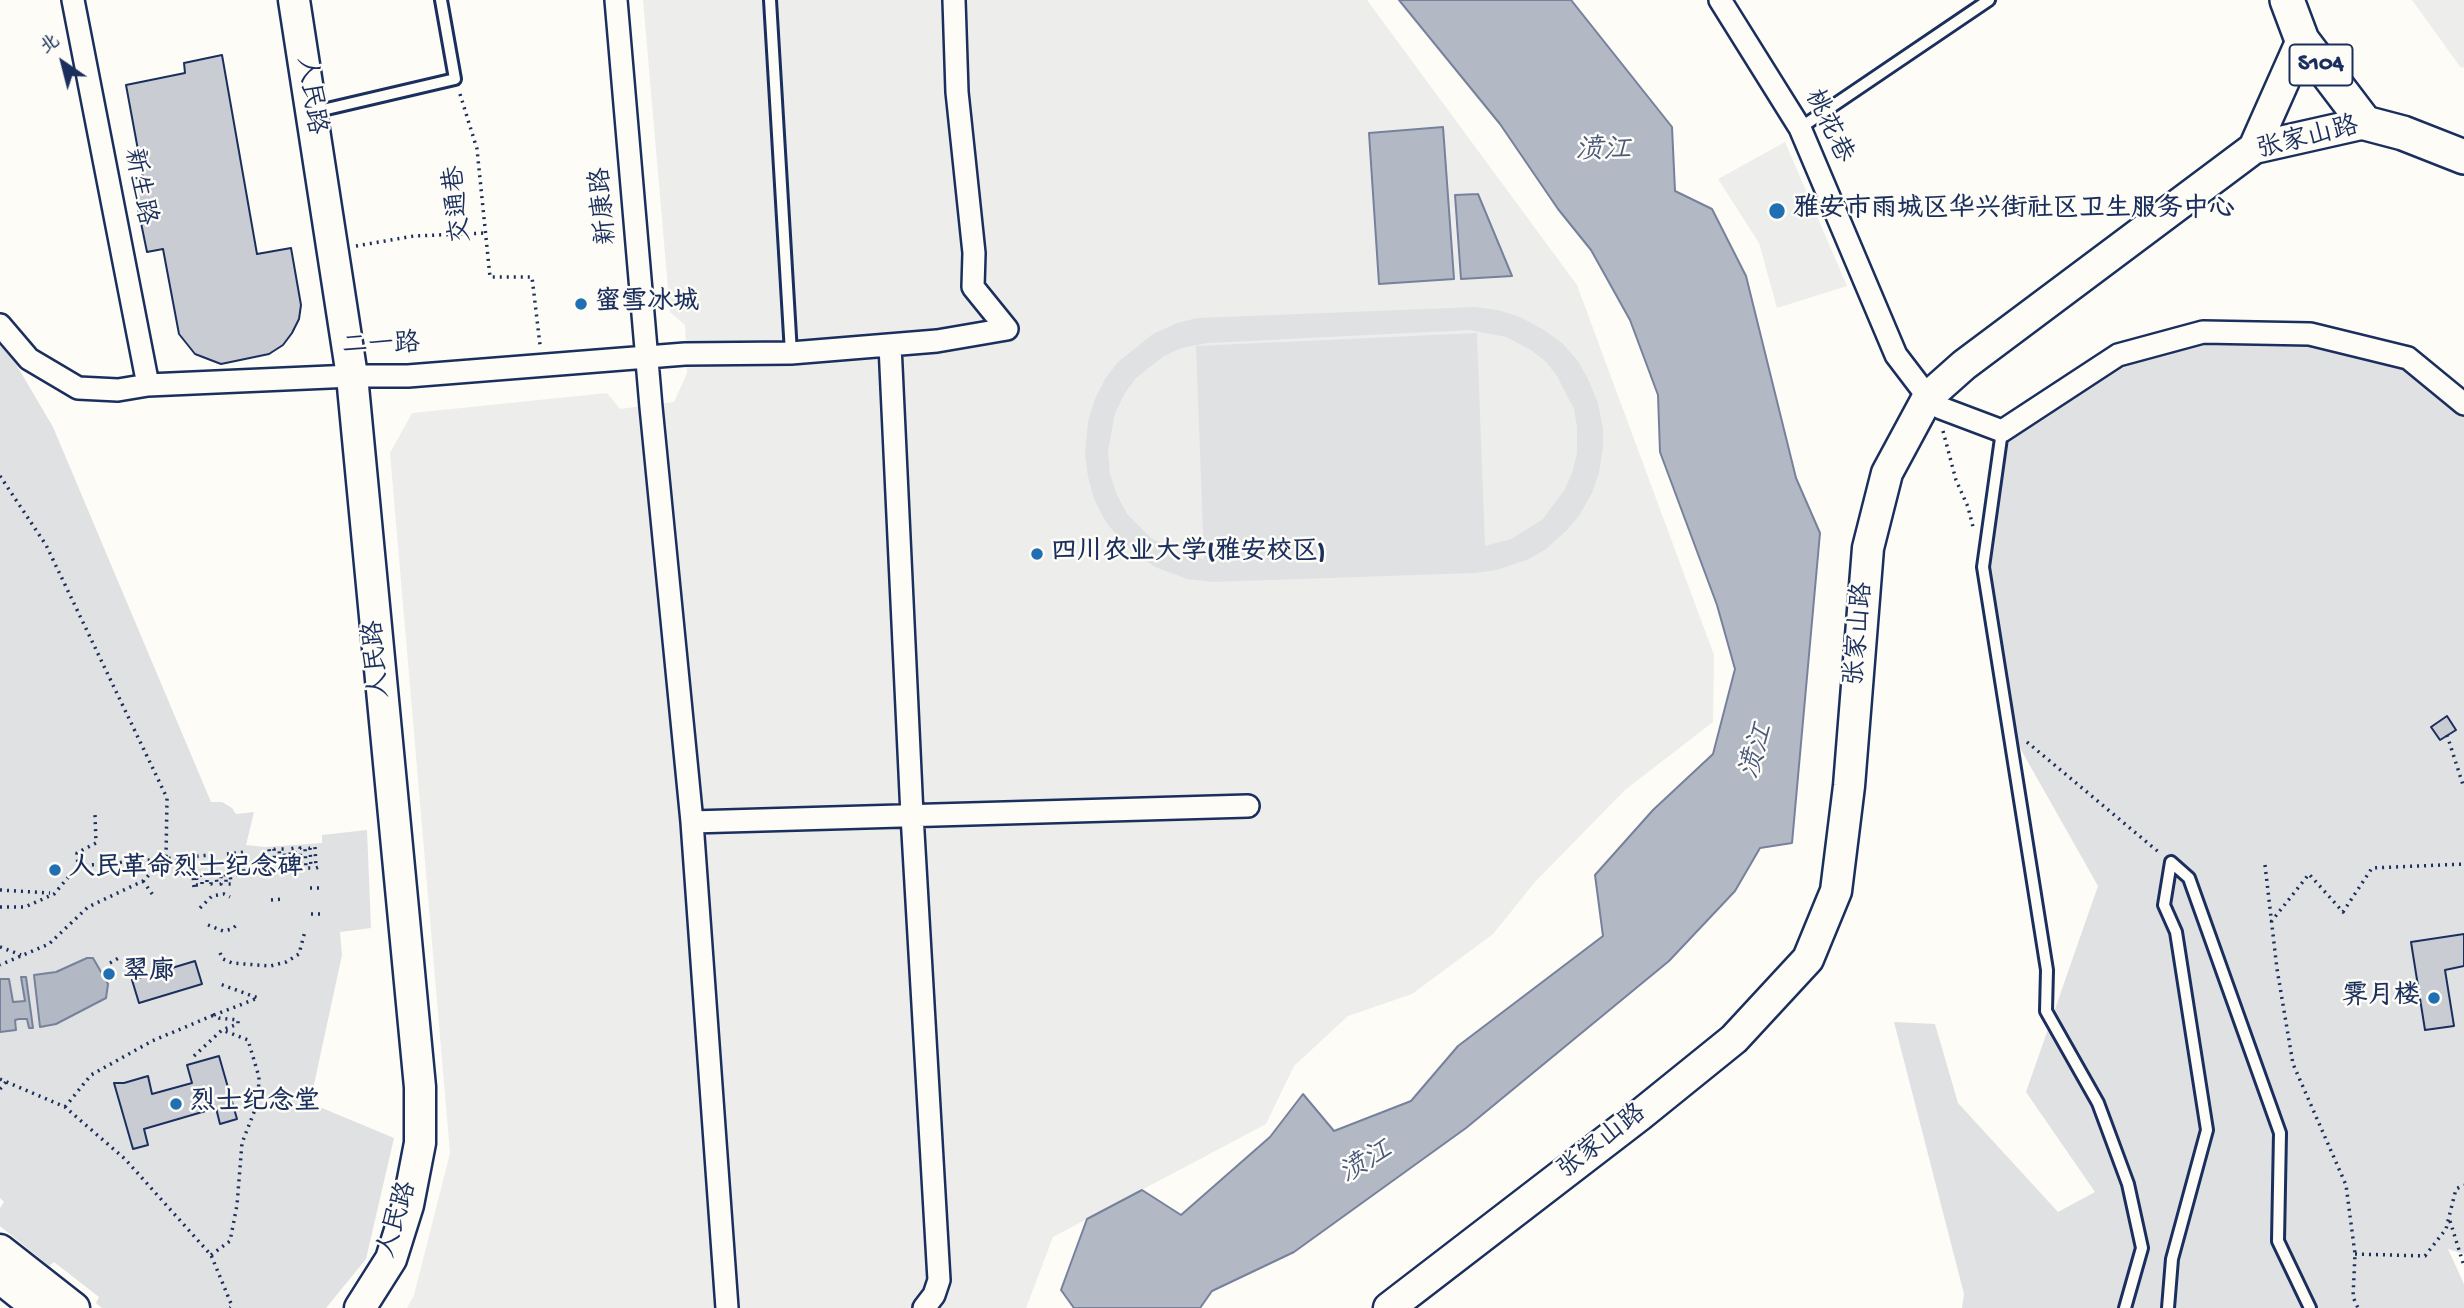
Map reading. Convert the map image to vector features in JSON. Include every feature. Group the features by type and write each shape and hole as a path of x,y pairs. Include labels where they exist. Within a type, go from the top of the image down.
{"main road":[{"name":"S104","path":"2287,0 2302,40 2365,123"},
{"name":"张家山路","path":"2365,123 2403,133 2464,157"}],"street":[{"name":"新生路","path":"73,0 148,385"},
{"name":"人民路","path":"294,0 352,376 420,1087 420,1143 408,1205 391,1259 360,1308"},
{"name":"新康路","path":"616,0 651,407 692,822 727,1308"},
{"name":"二一路","path":"0,325 29,359 78,388 118,390 148,385 408,376 685,354 791,352 937,341 1007,329 973,287 974,253 957,92 954,0"},
{"name":"桃花巷","path":"1720,0 1800,128 1896,355 1934,403"},
{"path":"2254,148 2302,40"},
{"name":"张家山路","path":"1390,1308 1734,1039 1808,959 1836,891 1849,786 1868,548 1887,473 1934,403 1964,365 2254,148 2365,123"},
{"path":"1934,403 2002,431 2118,355 2203,332 2310,334 2408,358 2464,404"},
{"path":"890,345 912,814 939,1280 934,1295 924,1308"},
{"path":"692,822 1248,806"},
{"path":"0,1250 74,1308"},
{"path":"0,1278 38,1308"}],"lane":[{"path":"311,113 455,79 441,0"},
{"path":"770,0 791,352"},
{"path":"1800,128 1989,0"},
{"path":"2002,431 1983,568 2048,970 2046,1012 2098,1103 2128,1184 2142,1248 2126,1308"},
{"path":"2168,1308 2172,1259 2207,1130 2176,932 2164,905 2171,862"},
{"path":"2171,862 2189,878 2280,1133 2278,1241 2310,1308"}],"path":[{"name":"交通巷","path":"455,79 477,149 490,277 532,277 542,365"},
{"path":"354,247 414,236 486,233"},
{"path":"1934,403 1956,480 1968,507"},
{"path":"0,476 46,545 167,798 166,858 143,881 88,907 49,944 0,965"},
{"path":"2007,725 2171,862"},
{"path":"2448,735 2464,788"},
{"path":"78,866 77,853 96,843 95,815"},
{"path":"268,870 271,869 269,849 274,849 275,869 281,869 279,849 284,849 286,869 291,869 290,849 295,848 296,869 301,868 300,848 305,848 306,868 311,868 310,848 315,848 316,868 319,867"},
{"path":"226,854 246,852"},
{"path":"0,907 25,907 54,894 78,866 211,855"},
{"path":"194,887 193,874 197,874 197,885 202,885 202,874 207,874 208,883 211,884 211,874 216,874 217,884 221,884 222,874 226,874 226,884 231,884 229,860 234,859 235,875 240,875 239,859 243,858 244,875 249,876"},
{"path":"2272,922 2309,874 2343,912 2372,868 2464,864"},
{"path":"2265,865 2293,1064 2346,1185 2355,1254 2353,1297 2358,1308"},
{"path":"143,881 155,898"},
{"path":"310,888 320,888"},
{"path":"0,890 54,894"},
{"path":"200,908 212,897 224,894 230,897"},
{"path":"271,900 284,899"},
{"path":"312,914 321,914"},
{"path":"208,925 223,931 232,929 239,923"},
{"path":"220,953 223,959 232,963 270,966 286,962 299,954 305,931"},
{"path":"0,947 23,956"},
{"path":"110,963 122,956"},
{"path":"65,1107 91,1075 152,1041 258,998 220,984"},
{"path":"194,1056 222,1030 239,1024 238,1020 214,1015"},
{"path":"211,1255 230,1241 237,1205 242,1143 258,1102 259,1077 248,1040 222,1030"},
{"path":"0,1079 65,1107 125,1159 211,1255 232,1306 230,1308"},
{"path":"0,1089 6,1082"},
{"path":"2355,1254 2425,1256 2446,1229 2456,1189 2464,1185"},
{"path":"2449,1219 2464,1266"}],"shaded area":[{"name":"四川农业大学(雅安校区)","path":"643,0 1367,0 1577,285 1714,655 1713,722 1625,790 1535,882 1493,934 1412,994 1348,1016 1294,1066 1266,1124 1053,1237 1026,1308 407,1308 414,1295 450,1153 390,453 412,413 607,393 620,409 674,402 687,373 685,325 670,312"},
{"path":"2412,0 2464,0 2464,67 2461,68"},
{"name":"雅安市雨城区华兴街社区卫生服务中心","path":"1785,142 1847,286 1777,308 1759,243 1718,179"},
{"path":"1475,307 1520,317 1562,343 1578,361 1598,403 1603,428 1603,448 1592,493 1579,516 1546,549 1529,559 1497,570 1213,582 1187,579 1155,567 1119,538 1106,522 1094,499 1085,454 1088,422 1094,401 1105,379 1118,362 1153,334 1177,323 1197,318","holes":["1470,330 1506,337 1531,350 1546,362 1557,376 1574,409 1577,427 1577,453 1565,489 1543,519 1511,539 1485,546 1477,333 1196,346 1204,559 1182,555 1151,538 1127,514 1117,495 1110,474 1108,451 1115,413 1136,378 1164,356 1182,348 1208,343"]},
{"path":"2203,332 2310,334 2408,358 2464,404 2464,1254 2448,1249 2464,1284 2464,1308 1962,1308 1964,1294 1894,1022 1935,1024 1958,1103 2058,1212 2095,1192 2026,1092 2098,886 2007,725 1983,567 2002,431 2118,355"},
{"path":"0,337 53,427 211,802 222,802 236,814 254,812 246,845 266,847 322,843 322,835 367,830 371,928 340,932 342,955 310,1103 394,1138 366,1259 326,1308 102,1308 96,1303 99,1297 54,1262 49,1266 0,1226 0,1208 4,1202 0,1198"}],"water":[{"name":"𣸣江","path":"1399,0 1571,0 1672,127 1675,191 1712,209 1746,276 1796,478 1820,533 1792,843 1760,848 1735,891 1669,961 1466,1128 1294,1252 1212,1291 1200,1308 1074,1308 1061,1290 1087,1219 1142,1190 1181,1215 1270,1137 1303,1094 1334,1131 1411,1101 1458,1046 1603,936 1595,875 1653,810 1713,754 1735,669 1717,605 1660,452 1658,395 1630,320 1591,250 1558,209 1500,124"},
{"path":"1443,127 1454,279 1379,284 1369,133"},
{"path":"1478,194 1512,276 1461,279 1455,195"},
{"path":"87,958 93,958 108,984 106,998 56,1024 40,1027 34,975 56,972"},
{"path":"21,977 26,977 33,1028 29,1028 27,1019 19,1019 15,1020 16,1030 0,1032 0,979 9,979 13,1002 25,1001"}],"building":[{"path":"222,55 257,254 291,248 301,305 299,319 283,345 269,354 221,364 195,354 179,334 163,249 147,252 132,179 143,177 126,85 185,73 184,63"},
{"path":"2447,716 2456,730 2440,740 2431,727"},
{"name":"霁月楼","path":"2464,934 2464,966 2445,970 2454,1026 2425,1030 2411,942"},
{"path":"195,961 202,984 139,1003 132,980"},
{"path":"219,1056 237,1119 220,1124 216,1108 144,1129 148,1145 133,1149 114,1083 148,1076 152,1094 192,1083 187,1065"}],"place":[{"name":"雅安市雨城区华兴街社区卫生服务中心","path":"1777,211"},
{"name":"蜜雪冰城","path":"581,304"},
{"name":"四川农业大学(雅安校区)","path":"1037,554"},
{"name":"人民革命烈士纪念碑","path":"55,870"},
{"name":"翠廊","path":"109,974"},
{"name":"霁月楼","path":"2434,998"},
{"name":"烈士纪念堂","path":"176,1104"}]}
